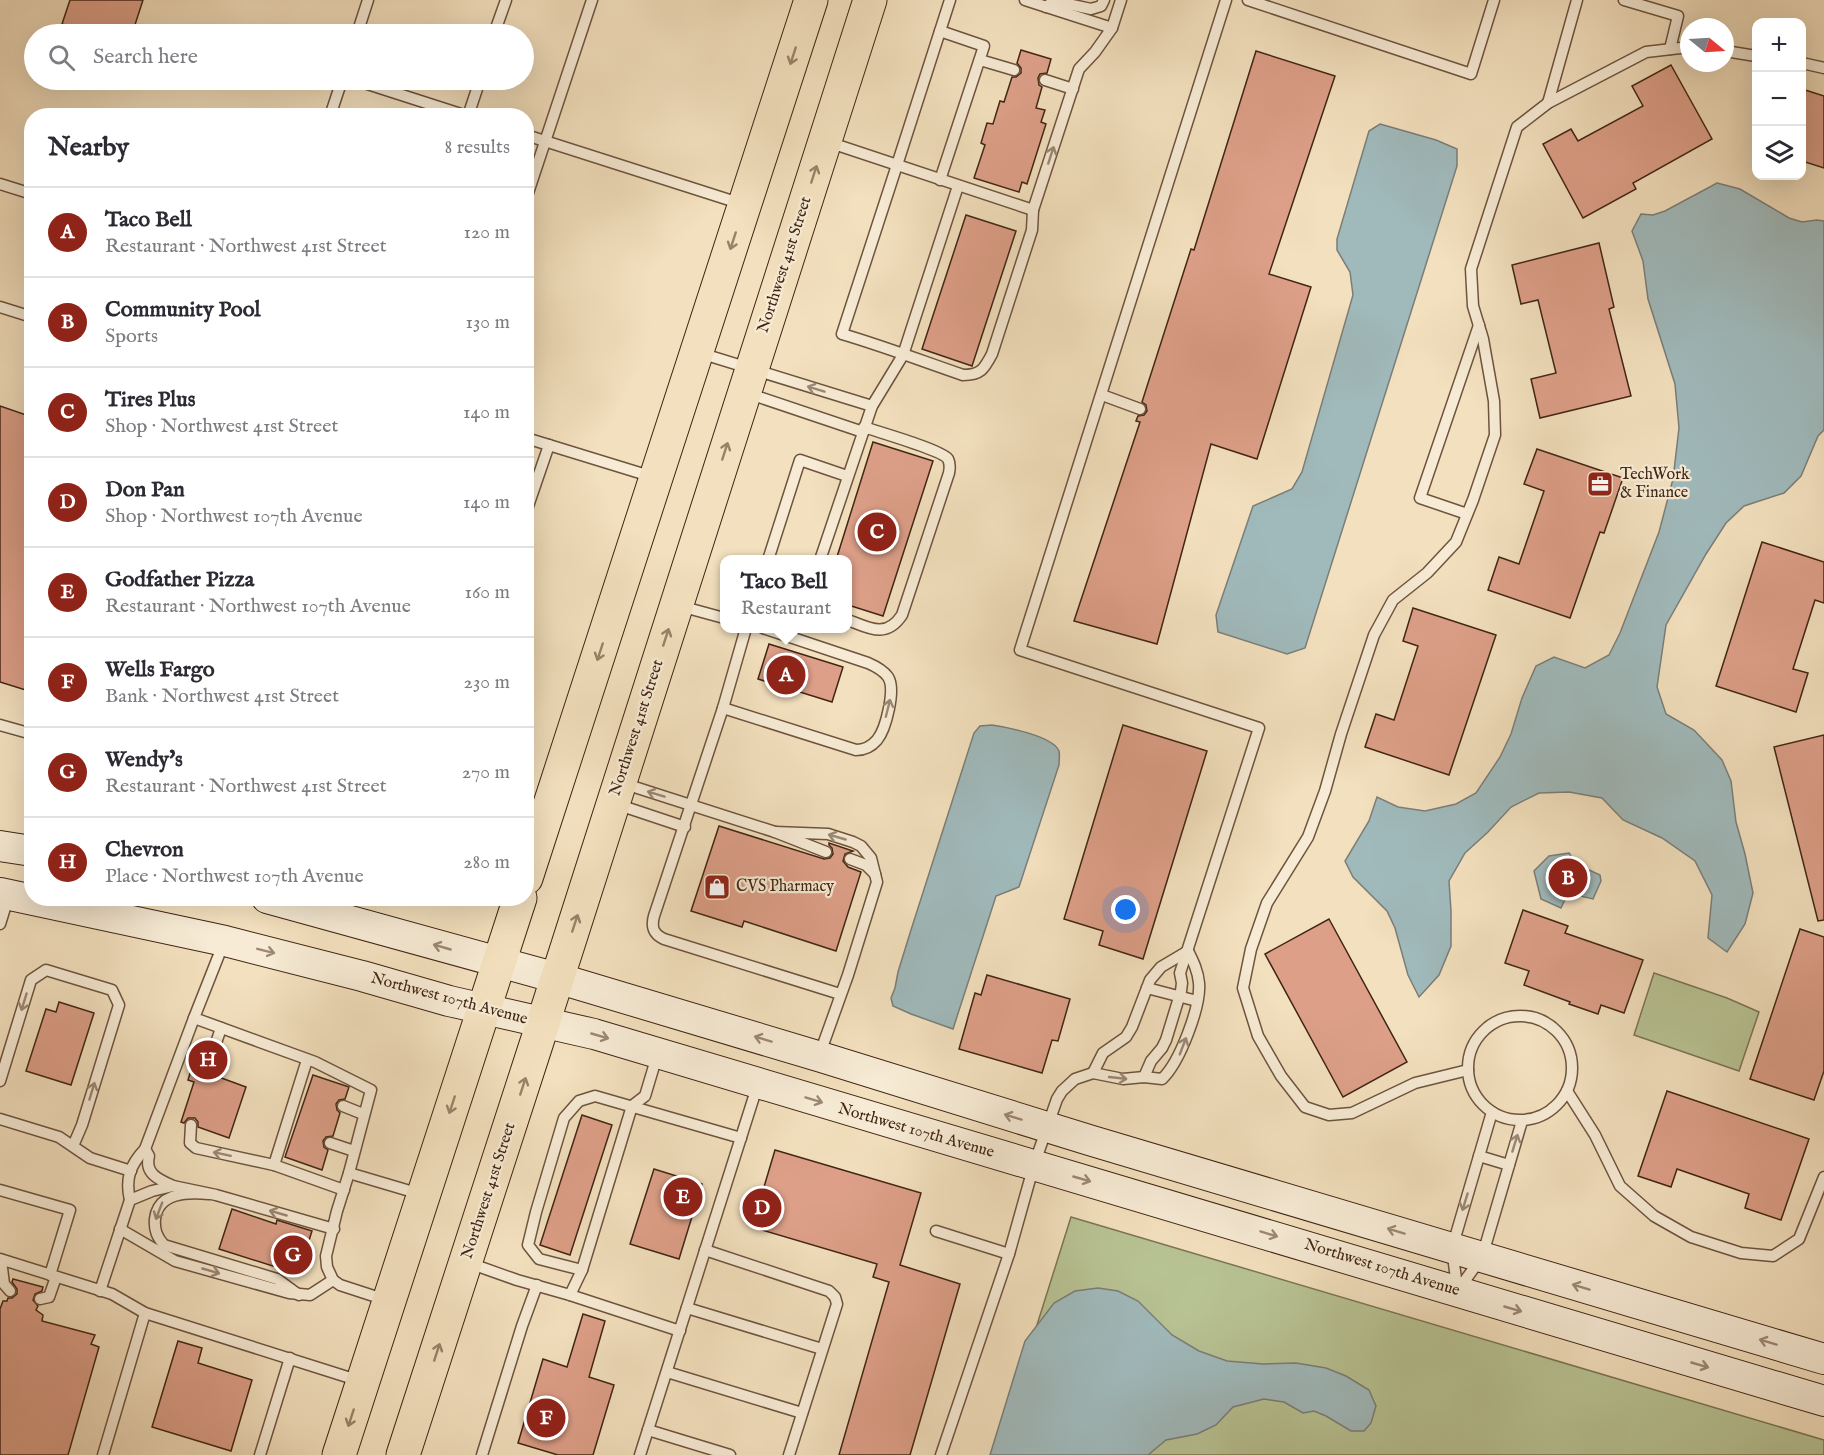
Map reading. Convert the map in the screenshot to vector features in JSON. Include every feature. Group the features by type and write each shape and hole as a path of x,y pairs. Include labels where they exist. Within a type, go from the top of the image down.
{"main road":[{"path":"534,854 811,0"},
{"name":"Northwest 41st Street","path":"403,1455 870,0"},
{"path":"0,846 24,850"},
{"name":"Northwest 107th Avenue","path":"4,894 24,898"},
{"name":"Northwest 107th Avenue","path":"60,906 225,941 483,1010 594,1034 1824,1401"},
{"path":"296,906 557,978 1048,1128 1824,1359"},
{"path":"339,1455 517,906"}],"lane":[{"path":"360,24 368,0"},
{"path":"498,24 506,0"},
{"path":"534,176 592,0"},
{"path":"950,0 842,334 892,349 903,355 963,375 973,375 981,371 992,354 1032,230 1033,210 1079,69 1095,52 1112,28 1121,0"},
{"path":"1025,0 1112,28"},
{"path":"1046,7 1054,1 1091,9 1101,6 1104,0"},
{"path":"1144,1077 1151,1061 1166,1040 1182,983 1180,972 1259,728 1020,651 1226,0"},
{"path":"1248,0 1471,74 1494,0"},
{"path":"1548,103 1577,0"},
{"path":"1624,0 1678,16 1670,49"},
{"path":"940,32 984,46 940,180"},
{"path":"1468,1070 1416,1083 1352,1113 1329,1115 1305,1107 1281,1076 1258,1035 1243,988 1251,949 1268,903 1308,837 1374,635 1393,600 1427,573 1456,542 1495,435 1494,400 1484,339 1473,306 1471,269 1517,127 1548,103 1646,52 1680,48"},
{"path":"1734,52 1752,55"},
{"path":"980,60 1014,70"},
{"path":"1806,64 1824,68"},
{"path":"1045,80 1073,89"},
{"path":"333,108 339,90"},
{"path":"386,90 442,108"},
{"path":"470,108 476,90"},
{"path":"534,137 745,205"},
{"path":"825,141 1033,210"},
{"path":"0,184 24,192"},
{"path":"822,555 872,406 903,355 958,186"},
{"path":"0,307 24,314"},
{"path":"1467,514 1420,498 1479,324"},
{"path":"698,352 748,381 863,430 944,455 948,460 950,473 902,615 892,626 879,631 852,621"},
{"path":"748,381 872,406"},
{"path":"1102,395 1140,409"},
{"path":"534,440 657,478"},
{"path":"534,489 549,445"},
{"path":"770,555 800,460 847,476"},
{"path":"677,605 720,617"},
{"path":"745,633 685,827 654,916 653,928 656,934 672,942 840,994"},
{"path":"723,708 856,750 869,747 879,737 891,698 888,676 868,663 778,633"},
{"path":"0,725 24,732"},
{"path":"616,792 692,805 775,832 826,852"},
{"path":"616,792 685,827"},
{"path":"775,832 828,834 853,842 867,852 871,858 878,882 821,1057"},
{"path":"850,860 866,865 876,874"},
{"path":"0,924 4,894"},
{"path":"100,1291 130,1200 127,1186 131,1171 135,1160 145,1149 225,941"},
{"path":"1093,1072 1102,1053 1126,1036 1132,1027 1150,980 1161,967 1188,951"},
{"path":"941,1455 1009,1254 1034,1166 1062,1091 1075,1079 1093,1072 1123,1079 1162,1078 1175,1064 1187,1034 1199,986 1198,976 1188,951"},
{"path":"0,1081 31,980 46,970 112,990 119,1005 82,1125 73,1146"},
{"path":"1147,988 1197,1001"},
{"path":"1512,1016 1531,1017 1549,1024 1562,1037 1570,1054 1572,1073 1567,1091 1549,1112 1536,1118 1522,1121 1492,1112 1479,1101 1471,1087 1468,1070 1471,1051 1480,1035 1494,1023 1512,1016"},
{"path":"194,1018 307,1060 371,1090 326,1261 333,1280 344,1287 389,1301"},
{"path":"215,1046 221,1028"},
{"path":"570,1295 582,1270 632,1106 645,1096 658,1053"},
{"path":"274,1165 290,1130 302,1093 307,1060"},
{"path":"640,1455 758,1084"},
{"path":"1567,1091 1595,1135 1620,1186 1654,1216 1691,1237 1741,1253 1773,1256 1799,1239 1824,1177"},
{"path":"582,1270 538,1259 528,1245 564,1118 579,1101 595,1096 741,1138"},
{"path":"343,1106 363,1114"},
{"path":"1457,1291 1452,1248 1492,1112"},
{"path":"0,1119 59,1137 90,1158 131,1171"},
{"path":"1457,1291 1482,1257 1522,1121"},
{"path":"191,1125 190,1143 196,1148 274,1165 344,1190"},
{"path":"330,1143 354,1151"},
{"path":"145,1149 149,1170 160,1180 173,1186 334,1229"},
{"path":"1479,1156 1509,1165"},
{"path":"349,1173 423,1195"},
{"path":"130,1200 173,1186"},
{"path":"0,1190 70,1210 49,1297 39,1299"},
{"path":"208,1194 184,1193 160,1203 155,1219 155,1230 164,1245 277,1279 299,1295"},
{"path":"120,1229 176,1261 299,1295 310,1294 333,1280"},
{"path":"936,1231 1009,1254"},
{"path":"705,1250 829,1291 835,1297 837,1304 789,1455"},
{"path":"10,1291 4,1284 0,1260 122,1299 145,1313 363,1382"},
{"path":"466,1262 680,1331"},
{"path":"482,1455 537,1285"},
{"path":"687,1308 822,1349"},
{"path":"104,1455 145,1313"},
{"path":"260,1455 290,1358"},
{"path":"667,1372 802,1413"},
{"path":"648,1430 730,1455"}],"green space":[{"path":"1654,973 1727,998 1759,1012 1739,1071 1634,1035"},
{"path":"1071,1217 1824,1440 1824,1455 996,1455"}],"water":[{"path":"1380,124 1436,140 1457,149 1457,166 1305,648 1287,654 1218,632 1216,615 1253,506 1292,489 1302,472 1353,295 1350,272 1337,250 1337,239 1369,131"},
{"path":"1717,183 1740,189 1789,218 1802,222 1824,221 1824,430 1818,436 1801,476 1784,493 1744,506 1726,523 1666,625 1657,687 1666,714 1694,730 1722,760 1731,781 1736,822 1753,893 1745,924 1727,952 1708,938 1712,895 1695,861 1662,838 1623,820 1602,798 1569,792 1539,793 1511,807 1465,853 1449,881 1451,946 1439,975 1419,997 1408,975 1395,928 1387,911 1353,877 1345,861 1369,821 1377,797 1398,807 1425,811 1456,804 1476,793 1500,757 1511,734 1522,698 1536,666 1554,657 1585,668 1609,655 1620,633 1659,532 1673,479 1679,428 1675,384 1648,299 1643,261 1632,231 1641,214 1653,215 1665,211"},
{"path":"992,725 1028,733 1048,741 1059,751 1059,765 1019,887 996,896 953,1029 893,1006 891,998 974,733 980,726"},
{"path":"1569,853 1576,864 1600,875 1601,881 1593,899 1568,893 1561,908 1541,899 1534,871 1549,856"},
{"path":"1098,1288 1118,1291 1138,1301 1172,1335 1199,1351 1227,1361 1263,1364 1296,1363 1326,1368 1346,1376 1369,1390 1376,1406 1371,1423 1364,1431 1351,1431 1314,1411 1303,1413 1284,1402 1264,1399 1233,1407 1216,1425 1197,1434 1166,1440 1148,1455 990,1455 1025,1341 1054,1303 1075,1291"}],"building":[{"path":"70,0 143,0 135,24 62,24"},
{"path":"1021,50 1051,59 1047,73 1040,74 1038,78 1039,85 1042,87 1036,108 1045,110 1041,122 1046,124 1027,184 1022,182 1019,192 974,178 985,145 981,143 987,123 993,124 1000,101 1004,102 1012,77 1021,73 1021,68 1017,63"},
{"path":"1256,51 1335,76 1269,274 1311,287 1257,459 1211,444 1157,644 1074,621 1140,422 1136,421 1138,416 1144,415 1147,411 1146,405 1142,402 1191,249 1194,250"},
{"path":"1671,65 1712,139 1633,183 1636,189 1583,218 1543,144 1571,129 1578,141 1643,106 1632,86"},
{"path":"1806,90 1824,96 1824,168 1806,162"},
{"path":"966,215 1016,231 972,366 922,349"},
{"path":"1599,243 1614,307 1609,309 1631,396 1540,418 1531,379 1556,373 1538,300 1521,304 1512,265"},
{"path":"0,406 24,414 24,690 0,682"},
{"path":"873,442 933,461 883,616 852,606 852,555 838,555"},
{"path":"1537,449 1623,478 1604,533 1600,532 1570,618 1488,590 1499,557 1519,564 1544,491 1524,484"},
{"path":"1762,542 1824,562 1824,603 1815,600 1793,669 1808,673 1796,712 1716,686"},
{"path":"1413,608 1496,635 1449,775 1365,747 1376,714 1394,720 1418,646 1403,641"},
{"path":"769,644 843,667 832,702 758,679"},
{"path":"1123,725 1207,751 1143,959 1099,945 1103,931 1064,919"},
{"path":"1824,735 1824,920 1818,921 1774,747"},
{"path":"719,826 824,859 830,858 833,854 829,843 853,851 845,854 843,861 848,867 861,872 836,951 744,921 742,927 691,911"},
{"path":"1523,910 1568,926 1565,933 1643,960 1624,1013 1601,1005 1598,1014 1524,985 1529,971 1505,963"},
{"path":"1329,919 1407,1062 1343,1097 1265,954"},
{"path":"1800,929 1824,937 1824,1071 1814,1100 1750,1079"},
{"path":"987,975 1070,999 1058,1041 1052,1040 1042,1073 959,1049 975,993 981,995"},
{"path":"59,1002 94,1013 71,1085 26,1071 46,1009 56,1012"},
{"path":"200,1041 208,1043 208,1048 212,1053 217,1053 222,1048 225,1049 216,1076 246,1087 229,1138 198,1127 195,1118 188,1118 184,1123 181,1122 194,1082 188,1080"},
{"path":"313,1075 349,1087 345,1099 339,1100 336,1104 340,1113 333,1136 326,1137 323,1141 324,1147 328,1150 322,1170 285,1157"},
{"path":"1667,1091 1809,1139 1781,1220 1745,1208 1749,1194 1677,1169 1671,1187 1638,1176"},
{"path":"582,1115 612,1125 570,1255 540,1245"},
{"path":"775,1150 921,1193 900,1265 960,1284 910,1455 839,1455 889,1282 873,1277 877,1264 752,1227"},
{"path":"654,1169 702,1184 679,1259 630,1244"},
{"path":"232,1209 276,1224 277,1220 312,1231 298,1274 219,1249"},
{"path":"13,1279 43,1287 42,1291 35,1294 33,1300 38,1306 36,1310 43,1315 42,1321 95,1335 91,1344 99,1347 68,1455 0,1455 0,1309 3,1301 17,1294"},
{"path":"583,1314 605,1321 589,1377 614,1385 593,1455 558,1455 518,1443 543,1359 567,1367"},
{"path":"178,1341 202,1348 198,1363 252,1380 231,1451 152,1427"}],"place":[{"name":"TechWork & Finance","path":"1600,484"},
{"name":"Tires Plus","path":"877,532"},
{"name":"Taco Bell","path":"786,675"},
{"name":"Community Pool","path":"1568,878"},
{"name":"CVS Pharmacy","path":"717,887"},
{"name":"Chevron","path":"208,1060"},
{"name":"Godfather Pizza","path":"683,1197"},
{"name":"Don Pan","path":"762,1208"},
{"name":"Wendy's","path":"293,1255"},
{"name":"Wells Fargo","path":"546,1418"}]}
